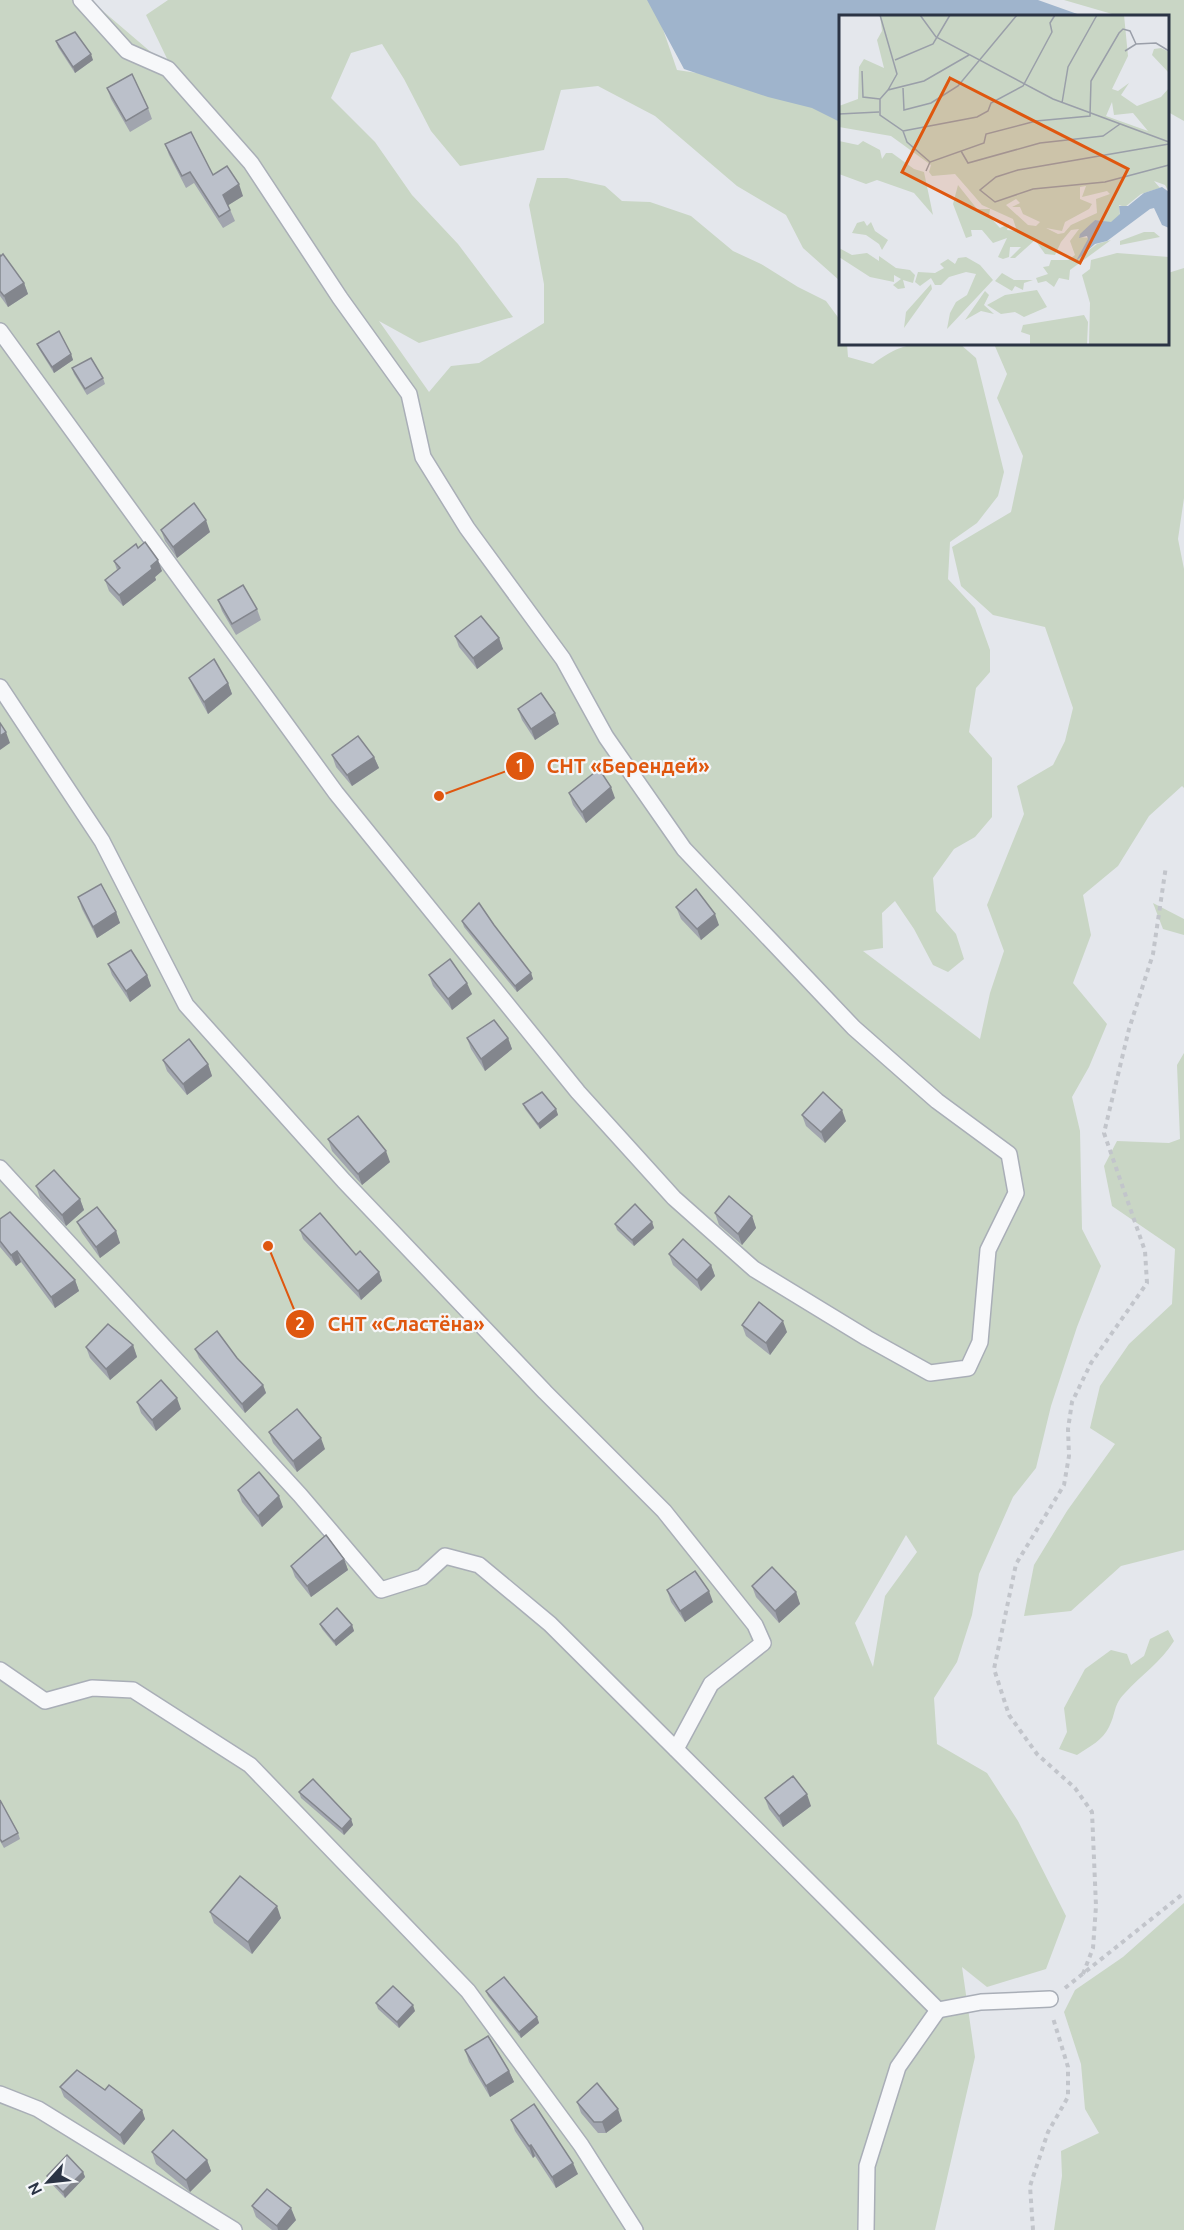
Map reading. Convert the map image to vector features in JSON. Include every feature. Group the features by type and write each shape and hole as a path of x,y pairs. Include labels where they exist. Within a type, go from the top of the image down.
{"lane":[{"path":"0,331 336,793 578,1092 674,1198 753,1269 867,1338 930,1373 968,1368 980,1342 988,1250 1016,1193 1009,1154 937,1101 854,1028 684,849 606,737 563,659 467,528 423,457 409,394 340,298 251,163 168,69 128,51 81,0"},
{"path":"0,687 102,841 186,1005 344,1182 545,1392 664,1511 755,1626 763,1643 711,1684 676,1749"},
{"path":"0,1168 300,1495 381,1590 422,1577 445,1556 479,1565 550,1624 938,2010"},
{"path":"0,1670 45,1701 92,1688 134,1690 250,1765 468,1991 581,2145 635,2230"},
{"path":"866,2230 867,2166 898,2067 938,2010 981,2002 1050,1999"},
{"path":"0,2094 38,2109 234,2230"}],"path":[{"path":"1083,1974 1093,1948 1096,1906 1092,1812 1075,1788 1037,1754 1009,1715 994,1669 1016,1564 1064,1485 1069,1456 1068,1428 1072,1402 1091,1362 1148,1283 1145,1251 1104,1133 1129,1029 1153,954 1166,866"},
{"path":"1033,2230 1030,2186 1048,2132 1068,2097 1068,2067 1053,2021 1050,1999 1184,1893"}],"green space":[{"path":"0,0 90,0 173,71 146,15 168,0 653,0 677,70 773,84 839,112 839,280 803,248 786,215 737,186 655,116 598,86 561,90 544,150 460,166 431,131 404,79 382,44 351,53 331,98 375,142 412,195 458,244 513,317 419,343 379,321 429,392 451,366 479,363 544,323 544,284 529,205 537,178 567,178 605,186 622,201 650,202 691,216 733,251 761,264 826,301 839,319 839,345 847,345 848,357 873,364 904,347 961,345 976,358 1004,472 998,496 977,523 950,542 948,579 975,608 990,650 990,672 976,688 969,732 992,758 992,817 975,837 954,849 933,878 936,911 956,934 964,959 948,972 933,965 914,929 895,901 882,913 883,948 863,951 980,1039 990,993 1004,951 987,905 1024,814 1017,786 1053,765 1065,741 1073,708 1045,627 993,615 961,586 952,547 1011,512 1023,456 997,398 1007,374 994,345 1169,345 1169,273 1184,268 1184,498 1178,539 1184,569 1184,788 1182,786 1149,816 1118,866 1083,895 1091,935 1073,983 1107,1024 1089,1067 1072,1097 1080,1131 1082,1229 1101,1266 1077,1327 1051,1406 1036,1468 1013,1497 979,1574 972,1615 957,1662 934,1698 937,1744 987,1773 1018,1821 1066,1916 1046,1969 987,1987 962,1967 975,2057 935,2230 0,2230","holes":["906,1535 917,1552 885,1596 873,1667 855,1623"]},
{"path":"1064,0 1184,0 1184,121 1169,113 1169,15 1116,15"},
{"path":"1153,903 1184,919 1184,935 1163,929"},
{"path":"1184,1053 1184,1550 1121,1566 1071,1611 1024,1616 1034,1565 1067,1511 1115,1444 1090,1428 1100,1386 1129,1344 1172,1304 1175,1249 1112,1206 1104,1166 1117,1141 1169,1143 1180,1139 1177,1065"},
{"path":"1168,1630 1174,1641 1121,1697 1103,1736 1077,1755 1059,1749 1067,1732 1064,1708 1085,1669 1111,1650 1127,1654 1131,1665 1144,1656 1150,1639"},
{"path":"1184,1903 1184,2230 1054,2230 1062,2176 1061,2151 1099,2133 1085,2109 1081,2064 1064,2012 1075,1990 1123,1957"}],"water":[{"path":"647,0 1038,0 1080,15 839,15 839,122 812,108 768,97 684,69"}],"building":[{"path":"75,32 91,54 73,67 56,41"},
{"path":"132,74 148,108 126,121 107,88"},
{"path":"191,132 213,175 227,166 239,184 223,195 230,210 219,217 190,172 182,176 165,144"},
{"path":"3,254 24,283 4,296 0,291 0,255"},
{"path":"59,331 71,354 52,367 37,344"},
{"path":"91,358 103,378 85,389 72,368"},
{"path":"194,503 206,520 173,547 161,530"},
{"path":"145,542 158,560 151,566 152,569 119,595 105,580 120,568 114,561 136,544 138,548"},
{"path":"243,585 257,609 232,624 218,600"},
{"path":"481,616 499,638 473,658 455,636"},
{"path":"214,659 228,683 204,702 189,678"},
{"path":"541,693 555,713 531,729 518,709"},
{"path":"0,723 6,732 0,736"},
{"path":"358,736 374,757 347,775 332,755"},
{"path":"599,769 611,787 582,812 569,793"},
{"path":"101,884 116,912 93,927 78,897"},
{"path":"696,889 715,914 697,929 676,907"},
{"path":"479,903 531,973 515,986 462,921"},
{"path":"131,950 147,975 126,991 108,964"},
{"path":"450,959 467,983 448,999 429,975"},
{"path":"494,1020 508,1038 481,1059 467,1038"},
{"path":"189,1039 208,1064 183,1084 163,1060"},
{"path":"542,1092 556,1109 538,1124 523,1104"},
{"path":"823,1092 842,1110 821,1132 802,1115"},
{"path":"358,1116 386,1151 358,1174 328,1139"},
{"path":"54,1170 80,1199 62,1215 36,1186"},
{"path":"729,1196 752,1216 738,1234 715,1213"},
{"path":"635,1204 652,1222 632,1240 615,1224"},
{"path":"97,1207 116,1231 96,1247 77,1222"},
{"path":"10,1212 75,1280 51,1297 17,1251 11,1255 0,1241 0,1219"},
{"path":"320,1213 356,1255 360,1251 379,1272 358,1291 300,1230"},
{"path":"683,1239 711,1265 697,1280 669,1254"},
{"path":"759,1302 783,1321 766,1343 742,1325"},
{"path":"108,1324 133,1345 106,1369 86,1347"},
{"path":"217,1331 237,1358 263,1385 242,1404 195,1349"},
{"path":"161,1380 177,1398 152,1420 137,1402"},
{"path":"297,1409 321,1438 293,1461 269,1432"},
{"path":"259,1472 279,1496 258,1516 238,1490"},
{"path":"326,1535 344,1559 307,1586 291,1566"},
{"path":"772,1567 796,1592 775,1611 752,1586"},
{"path":"695,1571 709,1591 680,1611 667,1590"},
{"path":"337,1608 352,1625 334,1641 320,1624"},
{"path":"793,1776 807,1794 779,1816 765,1798"},
{"path":"313,1779 351,1819 342,1829 299,1792"},
{"path":"0,1800 18,1833 2,1842 0,1839"},
{"path":"240,1876 277,1906 248,1942 210,1912"},
{"path":"504,1977 537,2017 519,2032 486,1991"},
{"path":"393,1986 413,2005 397,2022 376,2003"},
{"path":"488,2036 509,2071 486,2086 465,2050"},
{"path":"77,2070 105,2090 109,2085 142,2110 120,2135 60,2087"},
{"path":"597,2083 618,2109 602,2122 594,2122 577,2102"},
{"path":"534,2104 573,2163 552,2177 511,2120"},
{"path":"173,2130 207,2160 186,2180 152,2152"},
{"path":"67,2155 83,2172 63,2192 47,2176"},
{"path":"267,2189 291,2208 277,2226 252,2206"}],"place":[{"name":"СНТ «Берендей»","path":"439,796"},
{"name":"СНТ «Сластёна»","path":"268,1246"}]}
